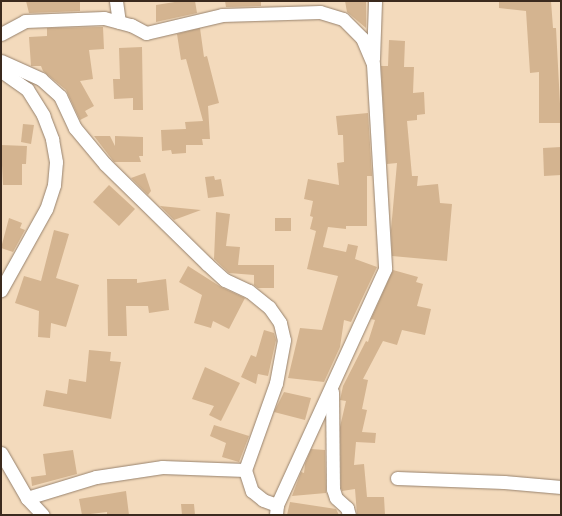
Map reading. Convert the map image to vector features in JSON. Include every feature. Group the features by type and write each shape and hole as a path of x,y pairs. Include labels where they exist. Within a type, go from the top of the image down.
{"street":[{"path":"116,1 119,22"},
{"path":"1,61 41,79 60,96 75,128 105,164 207,264 225,280 249,291 268,307 280,323 284,340 276,383 245,470 252,491 277,510 385,269 373,64 375,1"},
{"path":"1,34 25,21 104,18 119,22 146,34 222,15 320,12 343,19 348,23 362,38 373,64"},
{"path":"1,71 27,89 43,116 52,139 56,162 54,185 46,209 1,290"},
{"path":"332,388 333,489 336,498 347,508 349,515"},
{"path":"1,453 28,498 43,515"},
{"path":"28,498 96,477 162,467 245,470"},
{"path":"396,478 504,482 561,487"}],"building":[{"path":"26,1 80,1 80,11 29,13"},
{"path":"181,1 195,1 197,13 156,22 156,5"},
{"path":"225,1 261,1 261,6 226,7"},
{"path":"345,1 366,1 366,28 347,12"},
{"path":"499,1 551,1 553,28 556,28 561,123 539,123 539,72 530,73 526,11 499,8"},
{"path":"103,27 104,49 89,50 93,79 80,81 94,106 85,111 88,116 80,120 66,90 43,71 41,66 31,66 29,37 47,36 47,28"},
{"path":"200,28 204,57 207,56 219,103 208,106 210,139 202,139 203,145 186,145 186,153 172,154 171,150 162,151 161,130 186,129 185,122 203,121 186,59 181,60 177,34"},
{"path":"389,40 405,41 404,67 414,67 413,93 424,92 425,114 417,115 417,120 407,121 412,176 418,176 417,186 438,184 440,203 452,204 447,261 392,256 391,230 397,163 387,164 381,66 388,66"},
{"path":"142,47 143,110 133,110 133,98 114,99 113,79 120,79 119,48"},
{"path":"368,113 372,176 367,176 367,226 346,226 346,229 328,227 323,247 346,252 348,244 358,246 355,259 377,267 351,322 344,320 340,347 324,382 288,378 300,328 322,330 338,276 307,269 316,231 310,229 313,217 310,216 313,201 304,199 308,179 339,185 337,163 344,162 343,135 338,135 336,116"},
{"path":"23,124 34,125 31,144 21,142"},
{"path":"94,136 110,136 115,146 115,136 143,137 143,156 139,156 141,162 114,162"},
{"path":"1,145 27,146 26,164 22,164 22,185 3,185"},
{"path":"561,147 561,175 544,176 543,148"},
{"path":"145,173 151,191 148,195 131,178"},
{"path":"214,176 215,180 221,179 224,196 208,198 205,177"},
{"path":"109,185 135,209 119,226 93,202"},
{"path":"160,206 201,210 174,220"},
{"path":"216,212 230,214 226,246 240,247 238,265 274,265 274,288 258,288 254,285 254,275 229,273 214,259"},
{"path":"9,218 22,223 20,228 25,230 13,252 1,248"},
{"path":"275,218 291,218 291,231 275,231"},
{"path":"54,230 69,234 56,278 79,285 66,327 51,323 50,338 38,337 39,311 15,303 24,276 41,281"},
{"path":"188,266 221,287 245,298 229,329 213,321 211,328 194,323 202,295 179,282"},
{"path":"393,270 418,277 416,282 423,284 417,306 431,309 425,335 402,330 397,345 383,341 363,379 368,380 362,409 367,410 362,432 376,433 375,443 356,442 354,465 364,464 367,497 384,497 385,515 357,515 355,489 342,491 341,488 340,427 346,401 340,400 343,386 366,341 368,342 375,320 371,319"},
{"path":"107,279 137,279 137,283 166,279 169,310 149,313 148,306 126,306 127,336 108,336"},
{"path":"264,330 274,333 276,340 268,376 258,374 256,384 241,377 251,355 256,357"},
{"path":"89,350 111,352 110,361 121,362 111,419 43,406 46,390 67,394 69,379 86,382"},
{"path":"205,367 240,383 221,421 209,415 214,406 192,399"},
{"path":"284,392 311,398 305,420 274,412"},
{"path":"214,425 249,436 239,462 222,457 226,443 210,436"},
{"path":"311,449 325,450 326,493 292,496 301,472 304,473 305,464"},
{"path":"73,450 77,474 32,486 31,477 46,475 43,454"},
{"path":"126,491 129,515 107,515 107,512 82,515 79,499"},
{"path":"290,502 336,509 339,515 287,515"},
{"path":"181,504 194,504 195,515 182,515"}]}
